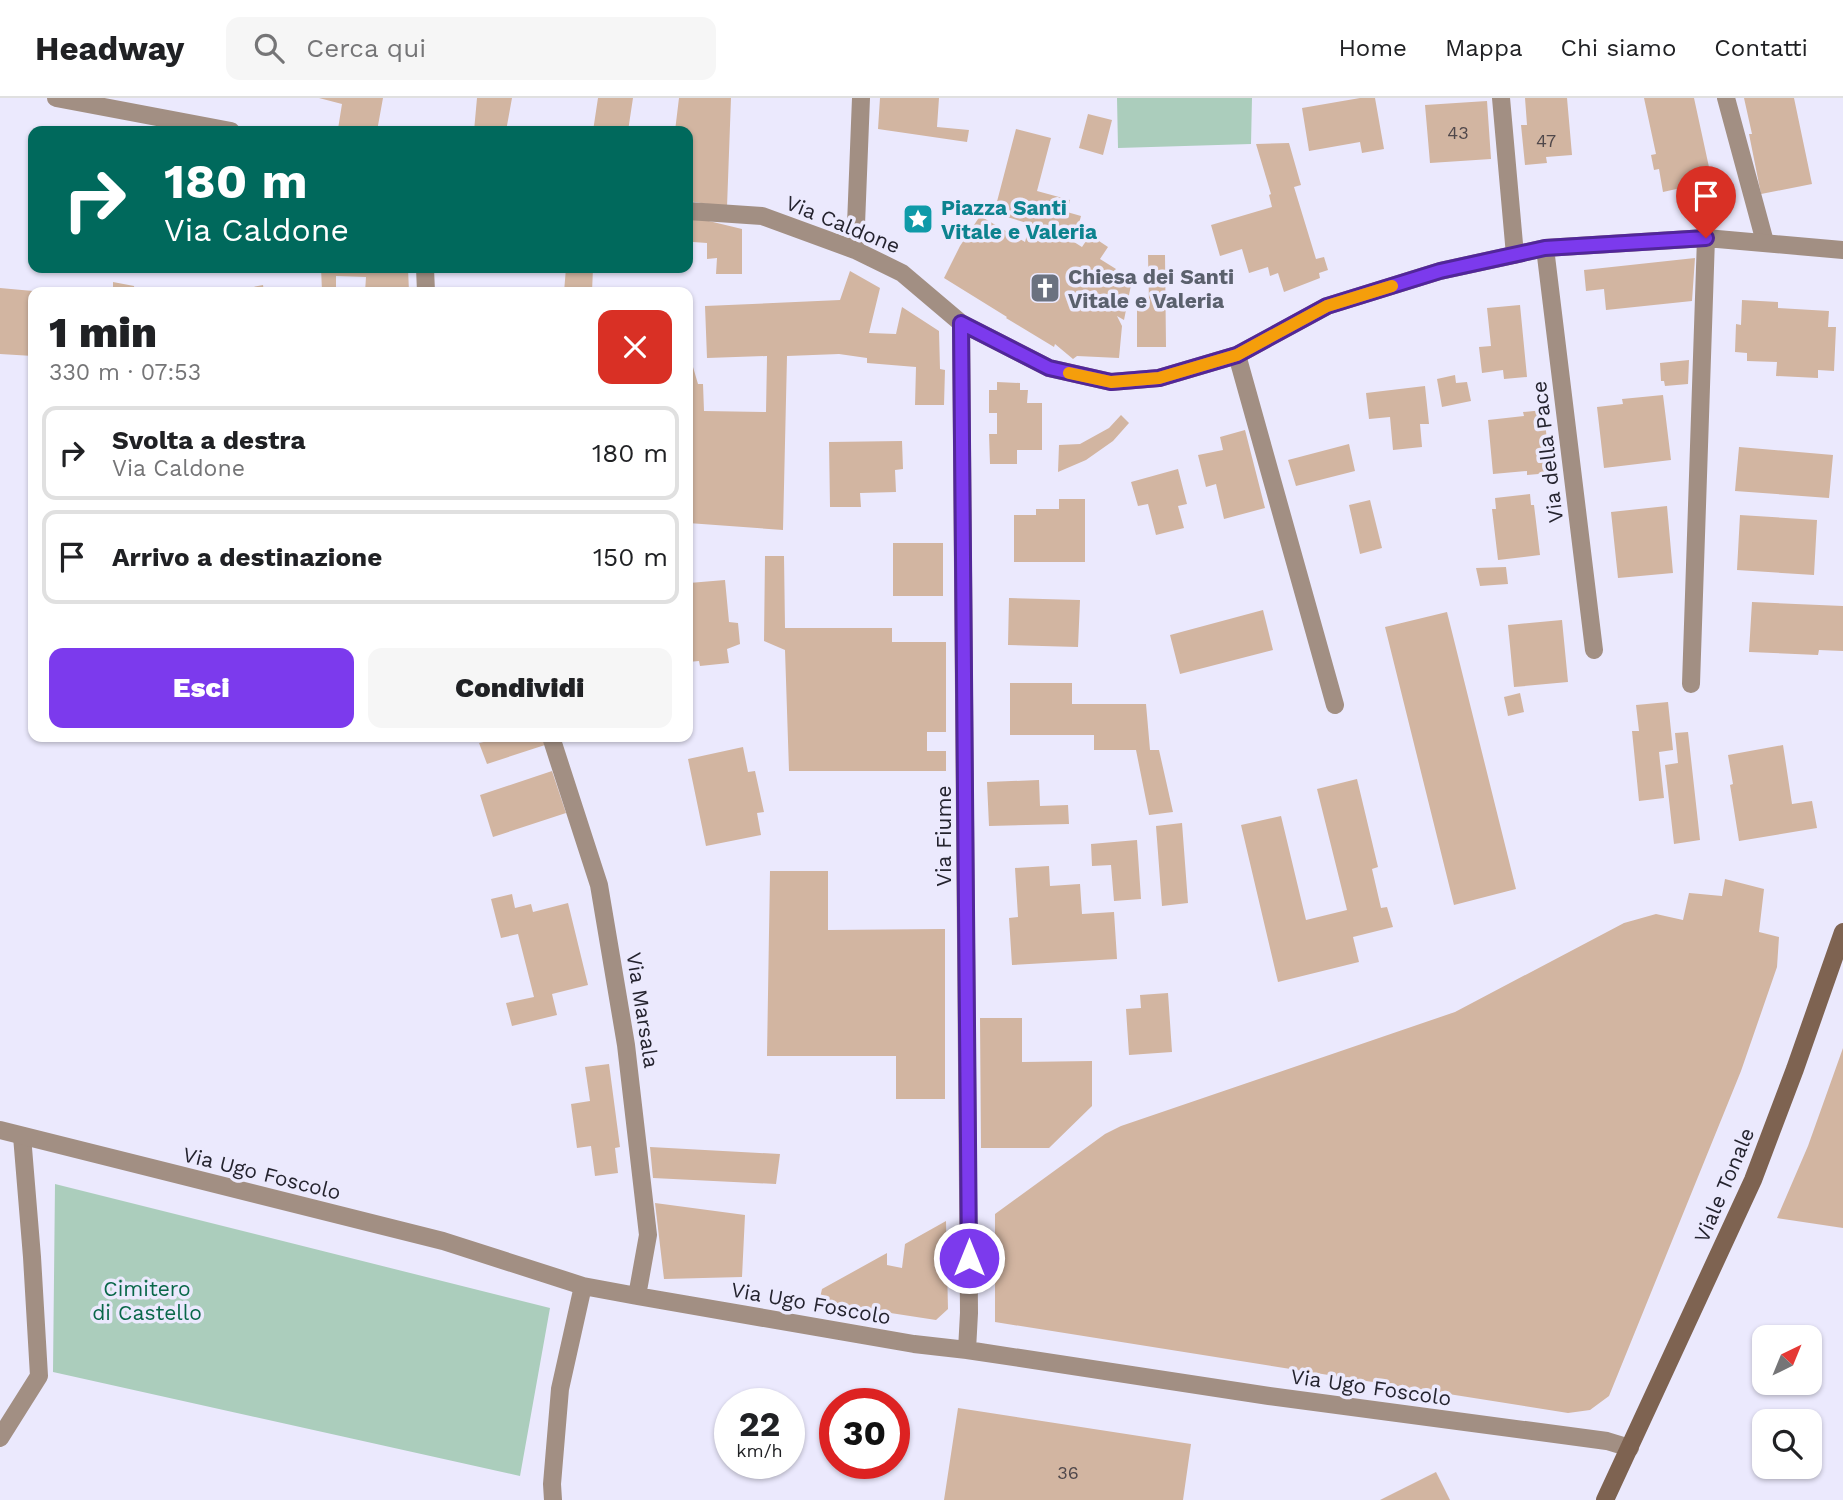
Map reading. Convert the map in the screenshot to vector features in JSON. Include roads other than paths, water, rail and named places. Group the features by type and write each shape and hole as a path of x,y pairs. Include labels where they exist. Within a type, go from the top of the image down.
{"main road":[{"name":"Viale Tonale","path":"1605,1500 1753,1180 1796,1069 1843,932"}],"street":[{"path":"56,98 204,126"},
{"path":"855,250 861,98"},
{"path":"1501,98 1516,255"},
{"path":"1726,98 1765,242"},
{"name":"Via Caldone","path":"693,211 762,216 855,250 902,273 961,323 1049,368 1111,382 1159,378 1237,355 1327,306 1440,271 1545,248 1706,238 1843,250"},
{"path":"1691,684 1706,238"},
{"name":"Via della Pace","path":"1545,248 1594,650"},
{"name":"Via Fiume","path":"961,323 969,1299 967,1350"},
{"path":"1237,355 1335,705"},
{"name":"Via Marsala","path":"553,742 599,885 626,1045 648,1236 637,1296"},
{"name":"Via Ugo Foscolo","path":"0,1130 443,1241 583,1286 914,1344 1269,1396 1607,1441 1630,1448"},
{"path":"0,1438 39,1376 22,1136"},
{"path":"553,1500 560,1388 583,1286"}],"place":[{"name":"Piazza Santi Vitale e Valeria","path":"918,219"},
{"name":"Chiesa dei Santi Vitale e Valeria","path":"1045,288"}],"park label":[{"name":"Cimitero di Castello","path":"147,1300"}]}
